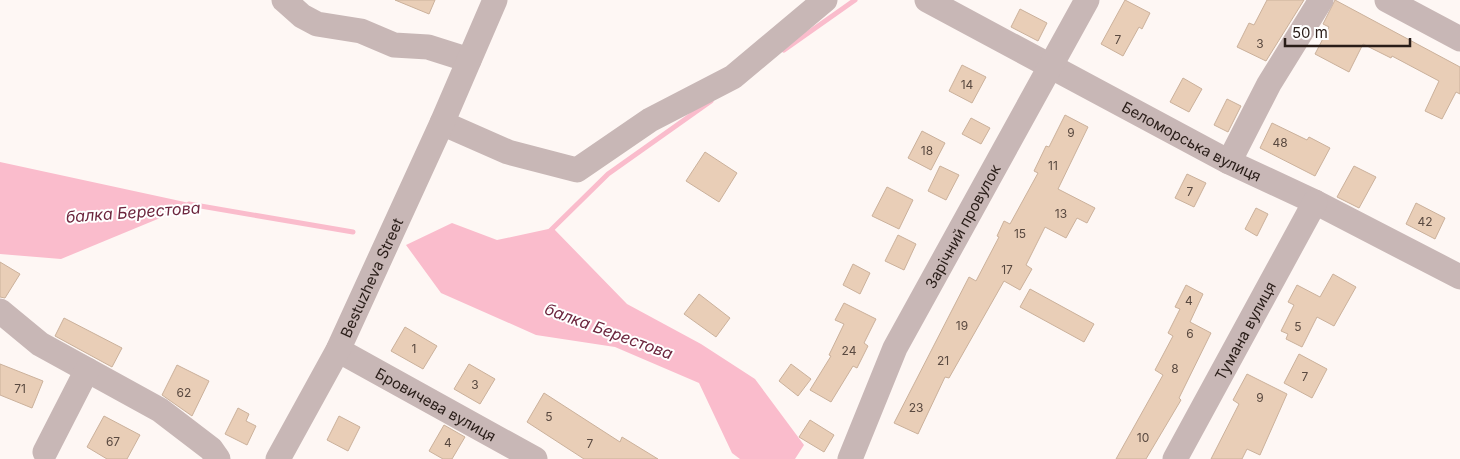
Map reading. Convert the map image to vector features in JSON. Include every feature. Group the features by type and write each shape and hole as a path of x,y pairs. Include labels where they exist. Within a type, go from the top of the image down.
{"street":[{"path":"284,0 302,16 318,24 361,31 394,45 428,47 469,60"},
{"name":"Bestuzheva Street","path":"278,459 338,350 442,123 495,0"},
{"path":"442,123 508,152 576,170 650,120 734,77 825,0"},
{"name":"Беломорська вулиця","path":"927,0 1050,64 1229,162 1315,202 1460,277"},
{"name":"Зарічний провулок","path":"850,459 895,348 1087,0"},
{"path":"1229,162 1269,84 1321,0"},
{"path":"1387,0 1460,39"},
{"name":"Тумана вулиця","path":"1175,459 1315,202"},
{"path":"0,311 40,344 160,410 211,449 218,459"},
{"name":"Бровичева вулиця","path":"338,350 535,459"},
{"path":"45,452 87,370"}],"water":[{"path":"0,162 194,204 61,259 0,254"},
{"path":"452,223 497,240 553,228 627,304 701,344 755,379 804,445 795,459 740,459 732,453 699,383 615,347 536,335 441,293 406,245"}],"building":[{"path":"395,0 435,0 429,14"},
{"path":"1125,0 1150,13 1142,29 1139,27 1123,56 1101,44"},
{"path":"1267,0 1304,0 1266,61 1237,47 1249,23 1254,25"},
{"path":"1335,0 1460,67 1460,94 1456,92 1442,119 1425,111 1439,81 1392,56 1391,58 1363,44 1349,72 1315,54 1329,27 1323,24"},
{"path":"1020,9 1047,23 1038,41 1011,27"},
{"path":"962,65 986,77 972,103 949,91"},
{"path":"1183,78 1202,89 1189,112 1170,102"},
{"path":"1227,99 1241,106 1228,132 1214,125"},
{"path":"1065,115 1088,127 1058,189 1095,208 1087,223 1077,218 1066,238 1045,227 1026,265 1032,269 1020,290 1004,281 949,378 945,377 918,434 894,423 969,277 976,281 999,237 997,236 1004,221 1010,224 1038,173 1034,171 1046,146 1049,147"},
{"path":"971,118 990,128 981,144 962,134"},
{"path":"1272,123 1307,140 1309,137 1330,148 1315,176 1260,148"},
{"path":"922,131 945,143 931,170 908,158"},
{"path":"705,152 737,173 719,202 686,181"},
{"path":"940,166 959,175 946,200 928,191"},
{"path":"1354,166 1376,177 1359,208 1337,197"},
{"path":"1187,174 1206,183 1194,207 1175,198"},
{"path":"887,187 913,200 899,229 872,216"},
{"path":"1416,203 1445,218 1435,239 1406,224"},
{"path":"1256,208 1268,214 1257,236 1245,229"},
{"path":"898,235 916,244 904,270 885,261"},
{"path":"0,262 20,274 5,298 0,297"},
{"path":"853,264 870,273 860,294 843,285"},
{"path":"1333,274 1356,287 1334,326 1317,317 1302,347 1286,339 1288,334 1281,331 1294,305 1288,302 1297,285 1320,297"},
{"path":"1186,285 1203,294 1190,322 1211,333 1179,398 1181,400 1146,459 1116,459 1163,375 1155,370 1173,336 1168,333 1180,309 1175,307"},
{"path":"1030,289 1094,324 1084,342 1020,307"},
{"path":"699,294 730,318 716,337 684,314"},
{"path":"844,303 876,319 864,343 868,346 857,368 853,366 831,402 810,390 831,356 829,355 844,324 835,320"},
{"path":"64,318 122,348 112,367 55,336"},
{"path":"405,327 437,346 423,369 391,351"},
{"path":"1299,354 1327,369 1312,398 1284,383"},
{"path":"0,364 43,381 32,408 0,395"},
{"path":"469,364 495,379 480,404 454,389"},
{"path":"791,364 811,379 798,396 779,381"},
{"path":"177,365 209,381 192,416 162,395"},
{"path":"1247,374 1287,394 1260,455 1247,449 1242,459 1211,459 1239,404 1233,400"},
{"path":"544,393 620,442 622,437 658,459 584,459 527,422"},
{"path":"238,408 249,414 246,421 256,426 247,445 225,434"},
{"path":"104,416 140,435 127,459 107,459 87,447"},
{"path":"339,416 360,427 348,451 327,440"},
{"path":"810,420 834,435 824,452 799,437"},
{"path":"444,425 465,437 452,459 443,459 429,451"}],"waterway":[{"path":"784,50 855,0"},
{"path":"549,232 608,174 711,101"},
{"name":"балка Берестова","path":"189,204 353,232"}]}
